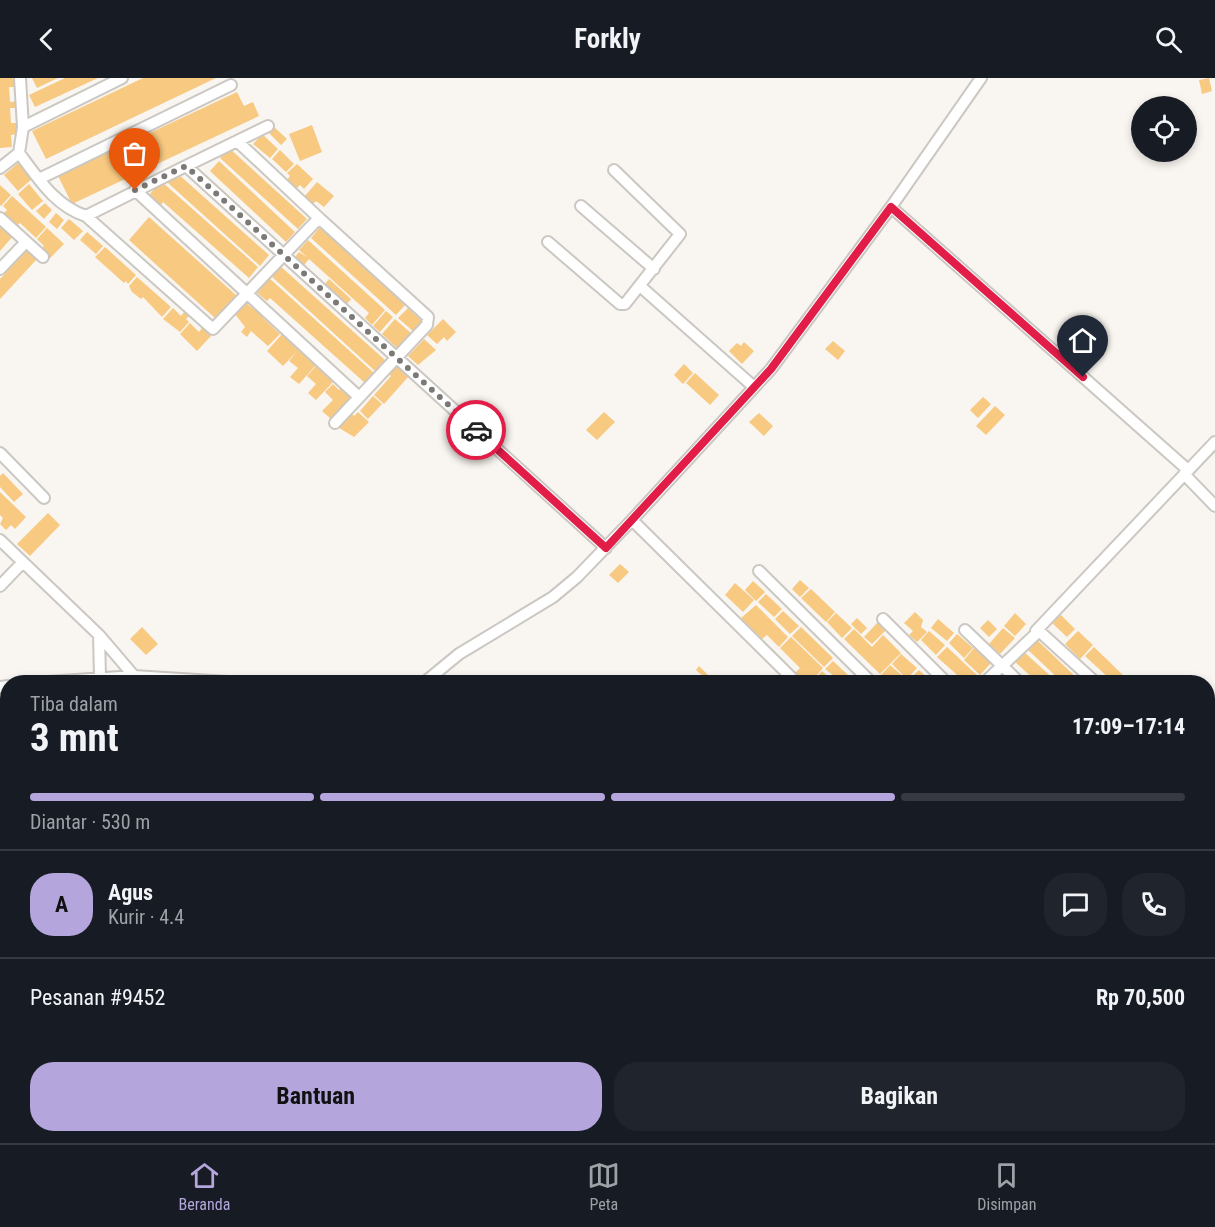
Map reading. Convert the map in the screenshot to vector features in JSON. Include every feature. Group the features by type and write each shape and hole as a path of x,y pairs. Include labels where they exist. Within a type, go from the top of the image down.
{"street":[{"path":"20,78 23,127 20,153 39,179 58,202 72,212 86,216 209,327 218,326 319,218"},
{"path":"23,127 122,78"},
{"path":"434,675 459,654 553,597 606,548 771,369 891,207 981,78"},
{"path":"39,179 231,85"},
{"path":"86,216 268,126"},
{"path":"237,141 428,317 427,325 335,423"},
{"path":"0,168 20,153"},
{"path":"186,166 606,548"},
{"path":"548,242 620,304 625,304 681,234 614,170"},
{"path":"135,190 359,397"},
{"path":"581,206 654,269"},
{"path":"891,207 1186,472 1215,506"},
{"path":"0,218 43,257"},
{"path":"0,269 25,243"},
{"path":"640,286 754,387"},
{"path":"992,675 1215,442"},
{"path":"0,453 44,498"},
{"path":"632,520 789,675"},
{"path":"0,540 99,635 134,675"},
{"path":"0,586 22,563"},
{"path":"759,571 864,675"},
{"path":"883,619 939,675"},
{"path":"966,630 1012,675"},
{"path":"1035,632 1042,632 1088,675"},
{"path":"99,635 100,675"}],"building":[{"path":"0,78 16,78 17,87 9,87 10,102 17,101 17,108 10,108 11,123 17,123 18,134 11,135 12,147 0,148"},
{"path":"32,78 58,78 37,88"},
{"path":"65,78 98,78 35,107 29,95"},
{"path":"143,78 216,78 46,159 32,131"},
{"path":"1209,78 1212,91 1202,94 1199,80"},
{"path":"237,92 244,106 253,102 259,116 72,204 58,176"},
{"path":"312,125 322,152 300,161 289,134"},
{"path":"273,126 287,139 281,145 268,132"},
{"path":"262,134 278,149 270,158 253,144"},
{"path":"229,148 307,219 298,229 220,158"},
{"path":"280,150 294,164 286,172 272,159"},
{"path":"219,161 295,232 286,242 210,171"},
{"path":"18,163 32,179 18,191 4,175"},
{"path":"297,164 313,179 304,189 300,185 294,191 287,180 290,176 287,173"},
{"path":"177,173 269,255 260,266 168,183"},
{"path":"161,181 258,267 249,278 163,202 161,205 149,195"},
{"path":"317,182 334,196 324,207 316,201 312,205 303,198"},
{"path":"29,184 43,201 32,210 18,194"},
{"path":"0,185 11,195 1,206 0,205"},
{"path":"12,196 46,227 36,238 20,223 16,227 3,214 7,210 3,206"},
{"path":"45,203 52,210 44,219 36,211"},
{"path":"56,213 64,220 57,229 49,222"},
{"path":"149,217 237,296 216,319 129,240"},
{"path":"69,219 83,231 74,240 61,228"},
{"path":"0,222 14,235 0,251"},
{"path":"320,227 405,305 396,315 311,238"},
{"path":"47,228 64,244 49,259 40,250 44,246 37,239"},
{"path":"87,232 103,246 96,254 80,240"},
{"path":"308,240 385,310 372,325 365,318 369,313 309,259 304,265 295,257 299,252 307,257 299,250"},
{"path":"105,247 136,275 128,284 95,257"},
{"path":"27,250 37,259 0,299 0,279"},
{"path":"279,265 385,360 375,371 270,275"},
{"path":"137,277 171,307 162,317 143,297 141,299 132,292 129,286"},
{"path":"268,277 374,373 365,383 270,298 267,301 257,293 261,289 258,287"},
{"path":"329,279 351,299 347,304 325,284"},
{"path":"246,303 255,310 259,306 267,314 263,318 280,334 268,346 251,331 247,337 241,332 245,327 235,314"},
{"path":"173,308 181,316 184,312 189,316 186,319 189,322 180,332 163,319"},
{"path":"408,308 423,322 414,332 398,318"},
{"path":"386,311 393,317 380,332 373,326"},
{"path":"395,319 412,334 398,349 382,334"},
{"path":"443,319 456,332 447,341 444,337 437,344 427,335"},
{"path":"190,323 199,332 202,328 211,336 197,351 180,334"},
{"path":"282,334 293,345 296,342 301,347 283,366 267,351"},
{"path":"424,339 436,350 418,365 408,356"},
{"path":"833,341 845,351 838,360 825,349"},
{"path":"744,342 754,351 742,364 729,351 737,343 741,346"},
{"path":"298,350 316,365 299,384 290,377 298,368 289,361"},
{"path":"394,362 409,376 384,404 374,395 391,376 385,371"},
{"path":"684,364 693,373 683,384 674,375"},
{"path":"316,366 333,382 316,400 308,393 316,384 307,376"},
{"path":"695,373 719,395 710,405 686,383"},
{"path":"333,384 339,390 343,386 353,396 331,419 322,411 333,400 325,392"},
{"path":"373,396 382,404 368,419 360,411"},
{"path":"983,397 991,404 978,418 970,410"},
{"path":"995,406 1005,415 986,435 976,426"},
{"path":"350,412 354,416 358,412 369,422 354,437 336,426"},
{"path":"604,412 615,422 597,440 586,430"},
{"path":"759,413 773,426 764,436 749,422"},
{"path":"3,473 23,494 14,502 0,487 0,476"},
{"path":"0,492 26,517 15,529 11,525 6,530 0,524 3,518 0,515"},
{"path":"48,513 60,525 30,556 17,544"},
{"path":"620,564 629,572 618,583 609,575"},
{"path":"800,580 809,588 800,597 792,589"},
{"path":"753,581 765,592 756,601 745,590"},
{"path":"735,583 754,600 743,612 725,595"},
{"path":"811,589 835,612 826,622 801,598"},
{"path":"766,594 782,609 774,617 758,602"},
{"path":"756,605 788,637 779,647 767,635 762,639 741,618"},
{"path":"783,611 799,626 790,634 775,619"},
{"path":"915,612 923,620 921,627 927,632 917,642 909,635 913,631 904,623"},
{"path":"836,613 852,628 842,638 827,622"},
{"path":"1015,613 1026,624 1015,636 1004,626"},
{"path":"1061,615 1075,629 1067,637 1052,623"},
{"path":"857,618 867,628 861,634 851,624"},
{"path":"938,619 954,633 947,641 931,628"},
{"path":"988,620 997,629 989,637 980,628"},
{"path":"878,622 886,630 872,644 864,637"},
{"path":"142,627 158,644 146,655 130,639"},
{"path":"801,627 833,658 824,667 792,636"},
{"path":"1003,628 1015,638 1000,654 989,644"},
{"path":"854,629 872,647 883,635 901,653 880,674 844,639"},
{"path":"929,631 945,645 936,655 921,640"},
{"path":"1078,631 1093,645 1080,659 1065,644"},
{"path":"957,634 973,648 964,658 949,643"},
{"path":"791,637 823,668 817,675 797,675 795,673 800,668 780,648"},
{"path":"1035,638 1074,675 1055,675 1026,648"},
{"path":"947,647 977,675 957,675 937,657"},
{"path":"1094,647 1123,675 1106,675 1085,656"},
{"path":"974,648 991,663 980,675 964,660"},
{"path":"1023,651 1049,675 1029,675 1014,661"},
{"path":"901,654 917,668 911,675 903,675 892,664"},
{"path":"833,661 848,675 833,675 825,669"},
{"path":"890,665 901,675 881,675"},
{"path":"699,666 708,675 701,675 696,670"},
{"path":"919,670 924,675 914,675"}],"way so far":[{"path":"135,190 186,166 476,430"}],"route":[{"path":"476,430 606,548 771,369 891,207 1083,377"}]}
